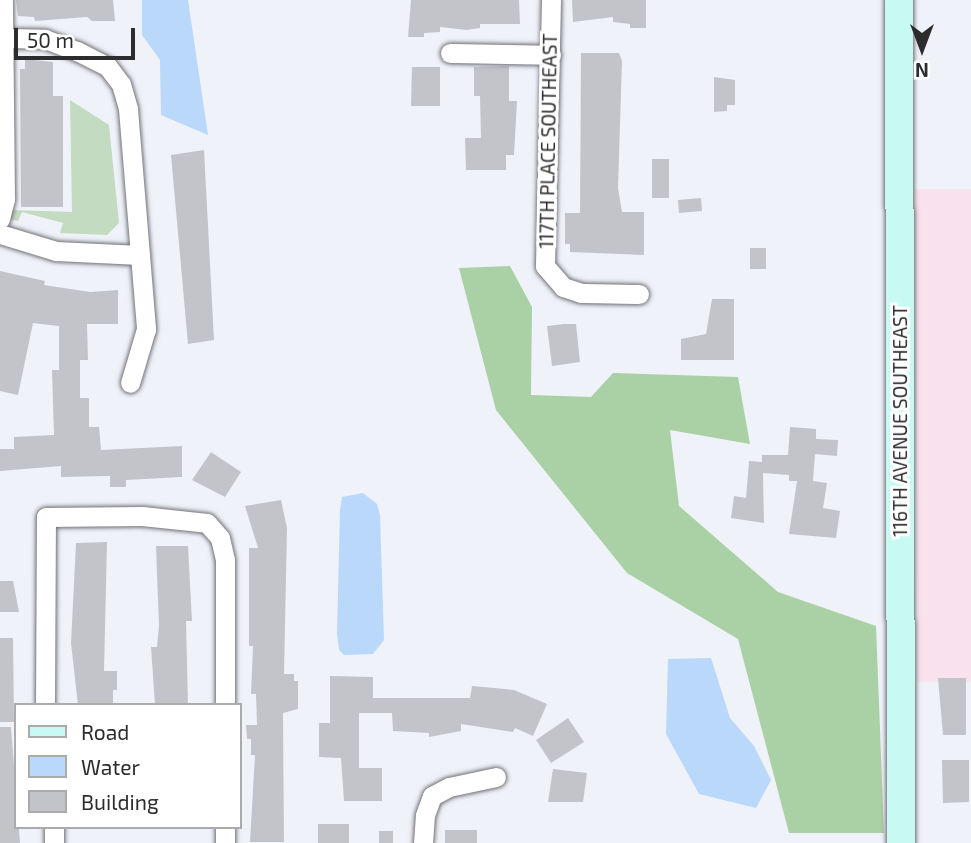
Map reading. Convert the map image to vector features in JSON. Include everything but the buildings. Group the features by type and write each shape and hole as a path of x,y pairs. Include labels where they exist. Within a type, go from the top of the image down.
{"main road":[{"name":"116TH AVENUE SOUTHEAST","path":"899,0 901,843"}],"street":[{"path":"0,219 5,199 6,38 3,0"},
{"name":"117TH PLACE SOUTHEAST","path":"551,0 545,266 554,280 581,293 639,294"},
{"path":"6,38 45,39 108,67 121,84 128,109 146,329 130,383"},
{"path":"450,53 551,55"},
{"path":"0,234 56,251 140,255"},
{"path":"45,703 46,517 175,516 206,523 220,538 225,560 225,703"},
{"path":"423,843 425,815 432,796 449,787 496,777"}],"shaded area":[{"path":"914,189 971,189 971,682 918,682"}],"green space":[{"path":"70,100 109,125 119,223 107,235 60,233 63,223 22,212 18,221 8,219 11,210 72,212"},
{"path":"510,266 532,307 531,395 591,397 613,373 738,377 750,444 670,430 679,506 778,592 876,626 884,833 789,833 738,639 627,573 496,410 459,268"}],"water":[{"path":"142,0 188,0 208,135 161,115 160,60 142,35"},
{"path":"363,493 377,504 380,515 384,640 373,654 344,655 339,650 337,634 340,510 342,497"},
{"path":"711,658 730,718 754,746 771,780 756,808 699,794 666,734 668,659"}]}
